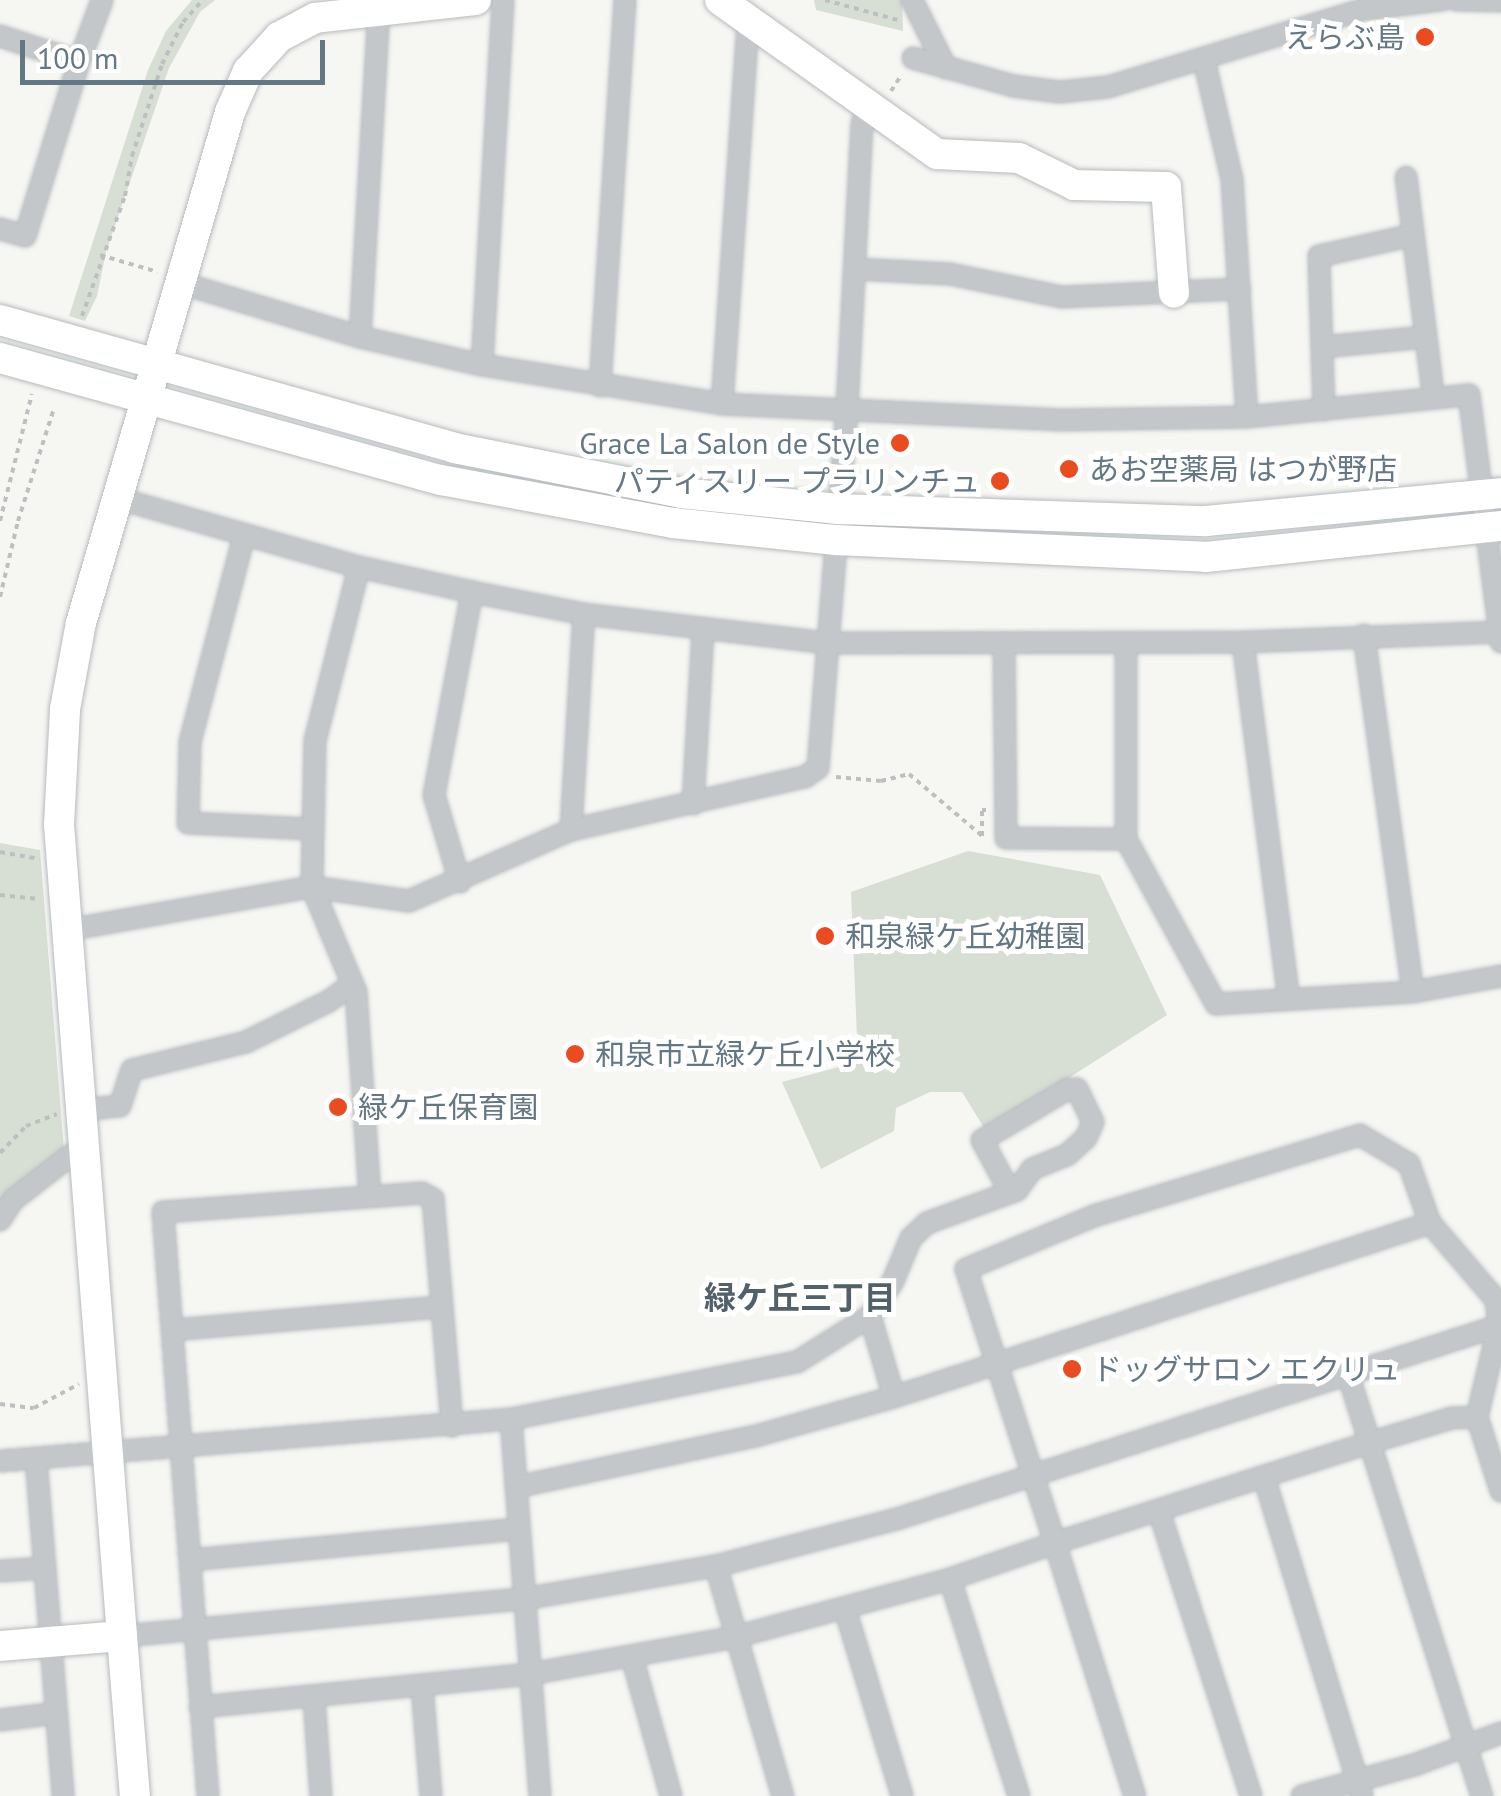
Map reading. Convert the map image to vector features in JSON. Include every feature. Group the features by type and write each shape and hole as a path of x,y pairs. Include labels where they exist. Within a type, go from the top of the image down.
{"street":[{"path":"0,230 25,236 102,0"},
{"path":"136,1796 64,896 59,787 64,709 81,623 148,402 174,279 230,112 248,72 279,37 315,18 476,0"},
{"path":"482,365 503,0"},
{"path":"600,386 624,0"},
{"path":"720,0 936,154 1018,158 1074,185 1166,187 1174,293"},
{"path":"912,0 946,68"},
{"path":"913,58 1013,86 1060,92 1142,79 1364,9 1442,0"},
{"path":"1456,0 1501,1"},
{"path":"360,337 378,12"},
{"path":"722,404 748,20"},
{"path":"0,36 80,62"},
{"path":"1204,60 1232,179 1248,417"},
{"path":"67,930 312,887 409,900 460,882 571,830 805,777 818,768 847,409 862,124 873,109"},
{"path":"1406,178 1432,385"},
{"path":"1324,410 1319,256 1413,235"},
{"path":"855,270 950,274 1062,297 1240,289"},
{"path":"117,498 359,567 472,592 584,614 827,643 1126,644 1501,635 1491,494 1469,395 1248,417 1058,420 722,404 482,365 360,337 174,279"},
{"path":"0,320 473,452 681,494 838,509 1206,521 1491,494"},
{"path":"1322,347 1426,337"},
{"path":"0,358 441,480 673,523 836,540 1206,557 1493,528"},
{"path":"244,536 190,742 188,823 312,829"},
{"path":"359,567 315,741 312,887 352,984 370,1196"},
{"path":"460,882 434,796 472,592"},
{"path":"571,830 584,614"},
{"path":"693,804 703,630"},
{"path":"1364,636 1412,992"},
{"path":"1244,642 1289,999"},
{"path":"1004,644 1006,838 1126,839"},
{"path":"1126,644 1126,839 1216,1004 1412,992 1501,976"},
{"path":"82,1110 120,1106 132,1070 246,1042 329,1001 352,984"},
{"path":"0,1461 510,1419 797,1362 870,1316 893,1281 911,1238 927,1223 1010,1192 1032,1168 1067,1155 1086,1138 1093,1122 1077,1088 1068,1088 982,1140 1010,1192"},
{"path":"1135,1796 966,1269 1094,1216 1360,1135 1408,1164 1430,1222 1496,1300 1500,1325 1477,1416 1501,1491"},
{"path":"0,1220 13,1200 84,1145"},
{"path":"208,1796 162,1212 422,1192 433,1199 452,1426"},
{"path":"516,1487 756,1436 894,1397 1430,1222"},
{"path":"172,1330 442,1307"},
{"path":"870,1316 894,1397"},
{"path":"0,1646 524,1599 716,1566 900,1518 1500,1325"},
{"path":"1348,1374 1482,1796"},
{"path":"200,1708 530,1674 736,1637 950,1579 1369,1443 1452,1418 1477,1416"},
{"path":"510,1419 540,1796"},
{"path":"36,1458 63,1796"},
{"path":"1264,1477 1359,1788"},
{"path":"1159,1510 1250,1796"},
{"path":"190,1560 519,1529"},
{"path":"716,1566 783,1796"},
{"path":"0,1571 45,1568"},
{"path":"950,1579 1020,1796"},
{"path":"845,1609 902,1796"},
{"path":"632,1658 671,1796"},
{"path":"422,1686 431,1796"},
{"path":"314,1696 321,1796"},
{"path":"0,1720 56,1713"},
{"path":"1302,1796 1359,1788 1501,1733"}],"path":[{"path":"82,316 93,294 100,256 125,196 132,156 162,64 183,22 203,0"},
{"path":"825,0 924,29"},
{"path":"873,109 913,58"},
{"path":"100,256 174,279"},
{"path":"0,520 34,386"},
{"path":"0,597 18,521 54,408"},
{"path":"818,768 830,776 881,781 909,774 982,836 982,810 992,810"},
{"path":"0,852 46,859"},
{"path":"0,895 20,900 64,896"},
{"path":"0,1152 26,1126 82,1110"},
{"path":"0,1404 34,1408 88,1380 103,1378"}],"shaded area":[{"path":"192,0 215,0 200,12 169,68 106,252 97,296 85,321 69,316 148,70 166,31"},
{"path":"814,0 902,0 903,31 816,10"},
{"path":"0,843 40,850 64,1151 0,1205"},
{"path":"968,851 1100,875 1167,1015 986,1131 962,1092 930,1092 896,1108 894,1131 821,1169 782,1082 858,1062 851,892"}],"place":[{"name":"えらぶ島","path":"1425,37"},
{"name":"Grace La Salon de Style","path":"900,443"},
{"name":"あお空薬局 はつが野店","path":"1069,469"},
{"name":"パティスリー プラリンチュ","path":"1000,481"},
{"name":"和泉緑ケ丘幼稚園","path":"825,936"},
{"name":"和泉市立緑ケ丘小学校","path":"575,1054"},
{"name":"緑ケ丘保育園","path":"338,1107"},
{"name":"ドッグサロン エクリュ","path":"1072,1369"}],"district":[{"name":"緑ケ丘三丁目","path":"800,1297"}]}
